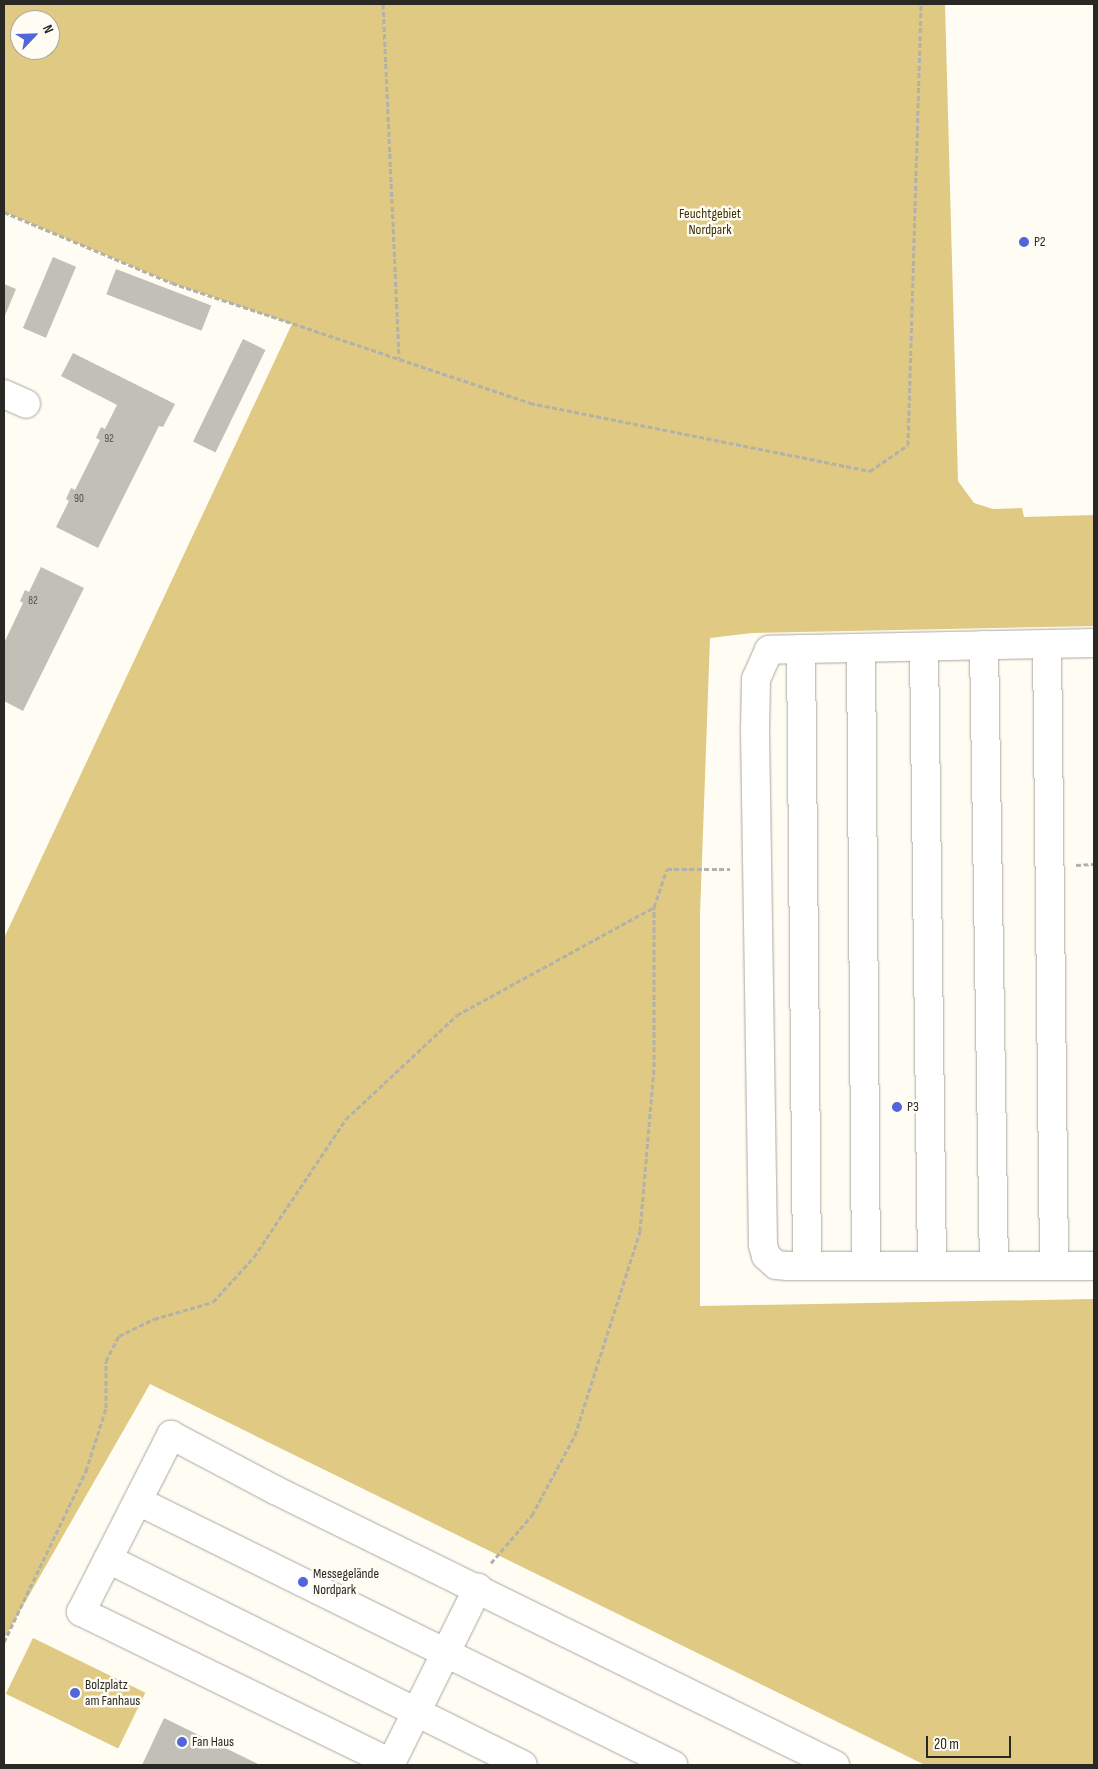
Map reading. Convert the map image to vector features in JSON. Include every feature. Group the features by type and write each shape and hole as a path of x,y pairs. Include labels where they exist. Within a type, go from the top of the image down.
{"lane":[{"path":"1094,643 769,650 756,679 755,730 763,1245 766,1256 776,1265 807,1266 1094,1266"},
{"path":"1047,644 1054,1265"},
{"path":"984,645 994,1265"},
{"path":"924,646 932,1266"},
{"path":"861,648 866,1266"},
{"path":"800,649 807,1266"},
{"path":"478,1588 391,1764 81,1612 171,1435 275,1490 478,1588 835,1765"},
{"path":"138,1501 673,1765"},
{"path":"108,1559 523,1765"}],"path":[{"path":"383,4 399,359"},
{"path":"4,212 172,283 530,403 870,471 908,445 921,4"},
{"path":"496,1554 532,1515 575,1435 640,1231 654,1067 654,907 667,869 717,869"},
{"path":"4,1642 86,1471 106,1408 106,1362 119,1336 154,1319 213,1302 254,1257 346,1119 457,1015 654,907"}],"green space":[{"name":"Feuchtgebiet Nordpark","path":"4,4 945,4 958,481 974,503 993,509 1022,508 1024,517 1094,515 1094,626 752,633 710,638 700,915 700,1306 1094,1299 1094,1765 925,1765 150,1384 4,1639 4,938 292,324 172,283 4,212"},
{"name":"Bolzplatz am Fanhaus","path":"33,1638 145,1693 118,1749 6,1694"}],"building":[{"path":"53,257 76,267 46,338 23,328"},
{"path":"116,269 211,306 202,331 106,294"},
{"path":"4,284 16,289 4,318"},
{"path":"243,339 265,350 215,452 193,441"},
{"path":"73,353 175,404 163,427 159,426 98,548 56,527 69,501 66,499 71,488 75,490 100,440 96,438 101,427 105,429 117,405 61,376"},
{"path":"41,567 84,588 23,711 4,701 4,643 23,603 20,601 25,590 29,592"},
{"name":"Fan Haus","path":"164,1718 260,1765 142,1765"}],"place":[{"name":"P2","path":"1024,242"},
{"name":"P3","path":"897,1107"},
{"name":"Messegelände Nordpark","path":"303,1582"},
{"name":"Bolzplatz am Fanhaus","path":"75,1693"},
{"name":"Fan Haus","path":"182,1742"}]}
